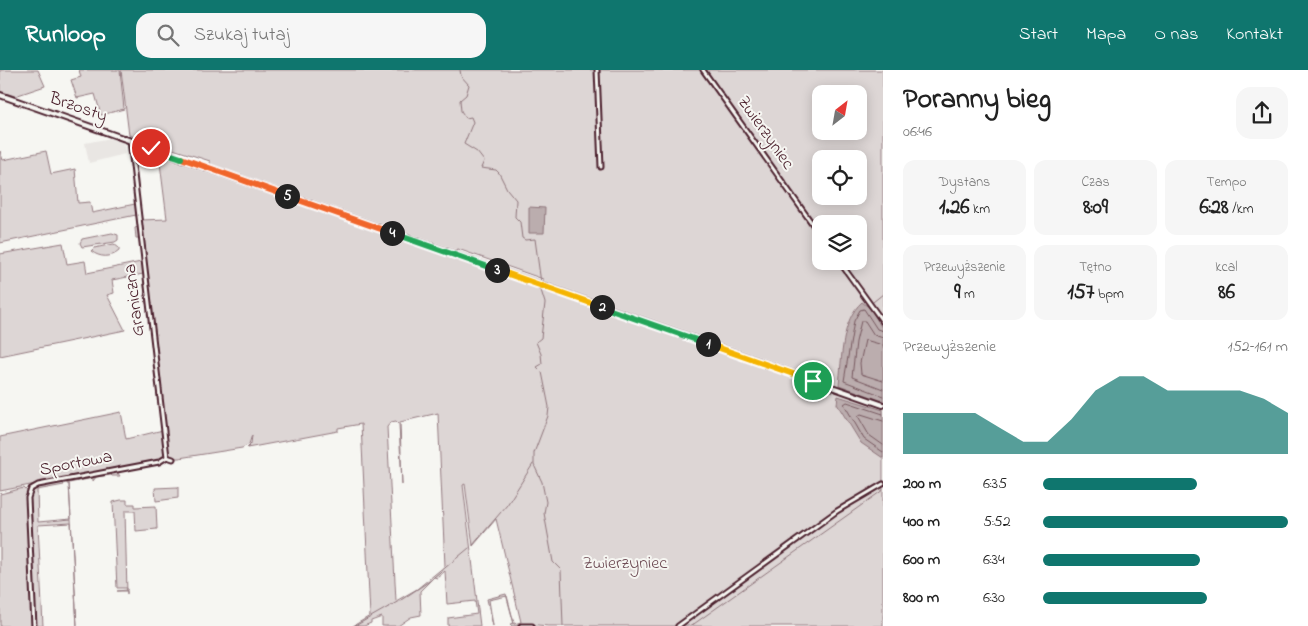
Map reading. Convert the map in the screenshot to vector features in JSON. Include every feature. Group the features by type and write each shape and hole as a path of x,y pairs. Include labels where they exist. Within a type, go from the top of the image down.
{"street":[{"path":"597,70 601,168"},
{"name":"Zwierzyniec","path":"703,70 812,223"},
{"name":"Brzosty","path":"0,95 883,405"},
{"name":"Graniczna","path":"130,140 167,457"},
{"path":"845,270 883,322"},
{"path":"167,457 173,459"},
{"name":"Sportowa","path":"34,626 28,498 30,489 38,485 159,462 167,457"},
{"path":"678,626 814,527 857,498 883,484"},
{"path":"521,626 532,626"}],"shaded area":[{"path":"111,138 123,142 125,154 89,163 85,143"}],"green space":[{"path":"0,70 38,70 45,86 15,96 0,91"},
{"path":"79,70 120,70 124,109 101,115 95,94 77,98 71,80 81,77"},
{"path":"121,70 883,70 883,626 548,626 527,624 512,626 510,624 521,622 496,519 473,546 465,484 463,485 480,626 448,626 448,618 477,614 475,601 447,604 445,571 437,578 434,577 420,591 421,615 411,617 398,626 382,626 382,617 364,626 353,626 370,616 361,424 338,428 338,431 247,448 251,444 252,435 249,444 242,448 179,458 173,458 169,454 139,203 142,220 167,219 159,155 152,151 211,171 210,161 129,135","holes":["458,249 543,279 543,288 458,259 456,250","438,413 445,566 417,589 396,601 387,427 391,422 396,421 399,424 402,485 400,422"]},
{"path":"0,151 3,160 46,151 51,174 75,169 78,203 90,202 92,213 135,204 135,200 140,238 136,238 135,228 138,227 136,215 0,243"},
{"path":"112,233 118,235 118,240 115,242 82,247 80,243 82,239"},
{"path":"63,243 67,264 85,261 87,273 141,262 142,256 148,303 146,304 143,274 112,280 114,293 107,295 125,330 0,356 0,254"},
{"path":"114,244 119,248 119,251 113,255 102,256 91,251 94,248"},
{"path":"121,412 126,439 163,430 165,454 162,459 0,491 0,437"},
{"path":"117,472 120,476 96,477 93,481 93,478 69,483 77,626 71,523 38,525 43,626 35,626 29,499 31,494 42,486 63,483 64,485 37,490 38,522 71,519 69,484 67,483"},
{"path":"178,487 178,498 156,501 155,488"},
{"path":"24,488 27,491 32,626 0,626 0,494"},
{"path":"127,500 127,504 135,504 135,507 156,506 157,529 136,531 135,511 125,511 127,588 117,588 113,502"},
{"path":"506,594 507,596 489,600 493,626 487,599"}],"water":[{"path":"529,207 545,208 544,233 529,233"},
{"path":"862,302 871,309 883,330 883,401 839,385 846,329 855,310"},
{"path":"838,396 883,410 883,458 861,443 837,404"}],"waterway":[{"name":"Zwierzyniec","path":"460,70 461,76 469,85 466,95 460,100 461,111 466,118 471,117 473,122 464,144 477,152 484,161 481,168 496,170 499,173 507,189 516,200 515,217 520,222 522,238 525,240 535,239 541,283"},
{"name":"Zwierzyniec","path":"540,287 545,303 541,338 536,342 541,354 542,364 537,367 542,372 549,407 548,416 534,453 534,465 542,482 546,502 544,513 553,562 561,570 563,626"},
{"path":"873,302 883,294"},
{"path":"473,545 507,505 533,464"},
{"path":"691,626 883,490"},
{"path":"434,577 469,548"},
{"path":"401,600 431,580"},
{"path":"355,626 399,601"}],"route":[{"path":"151,148 813,381"}]}
